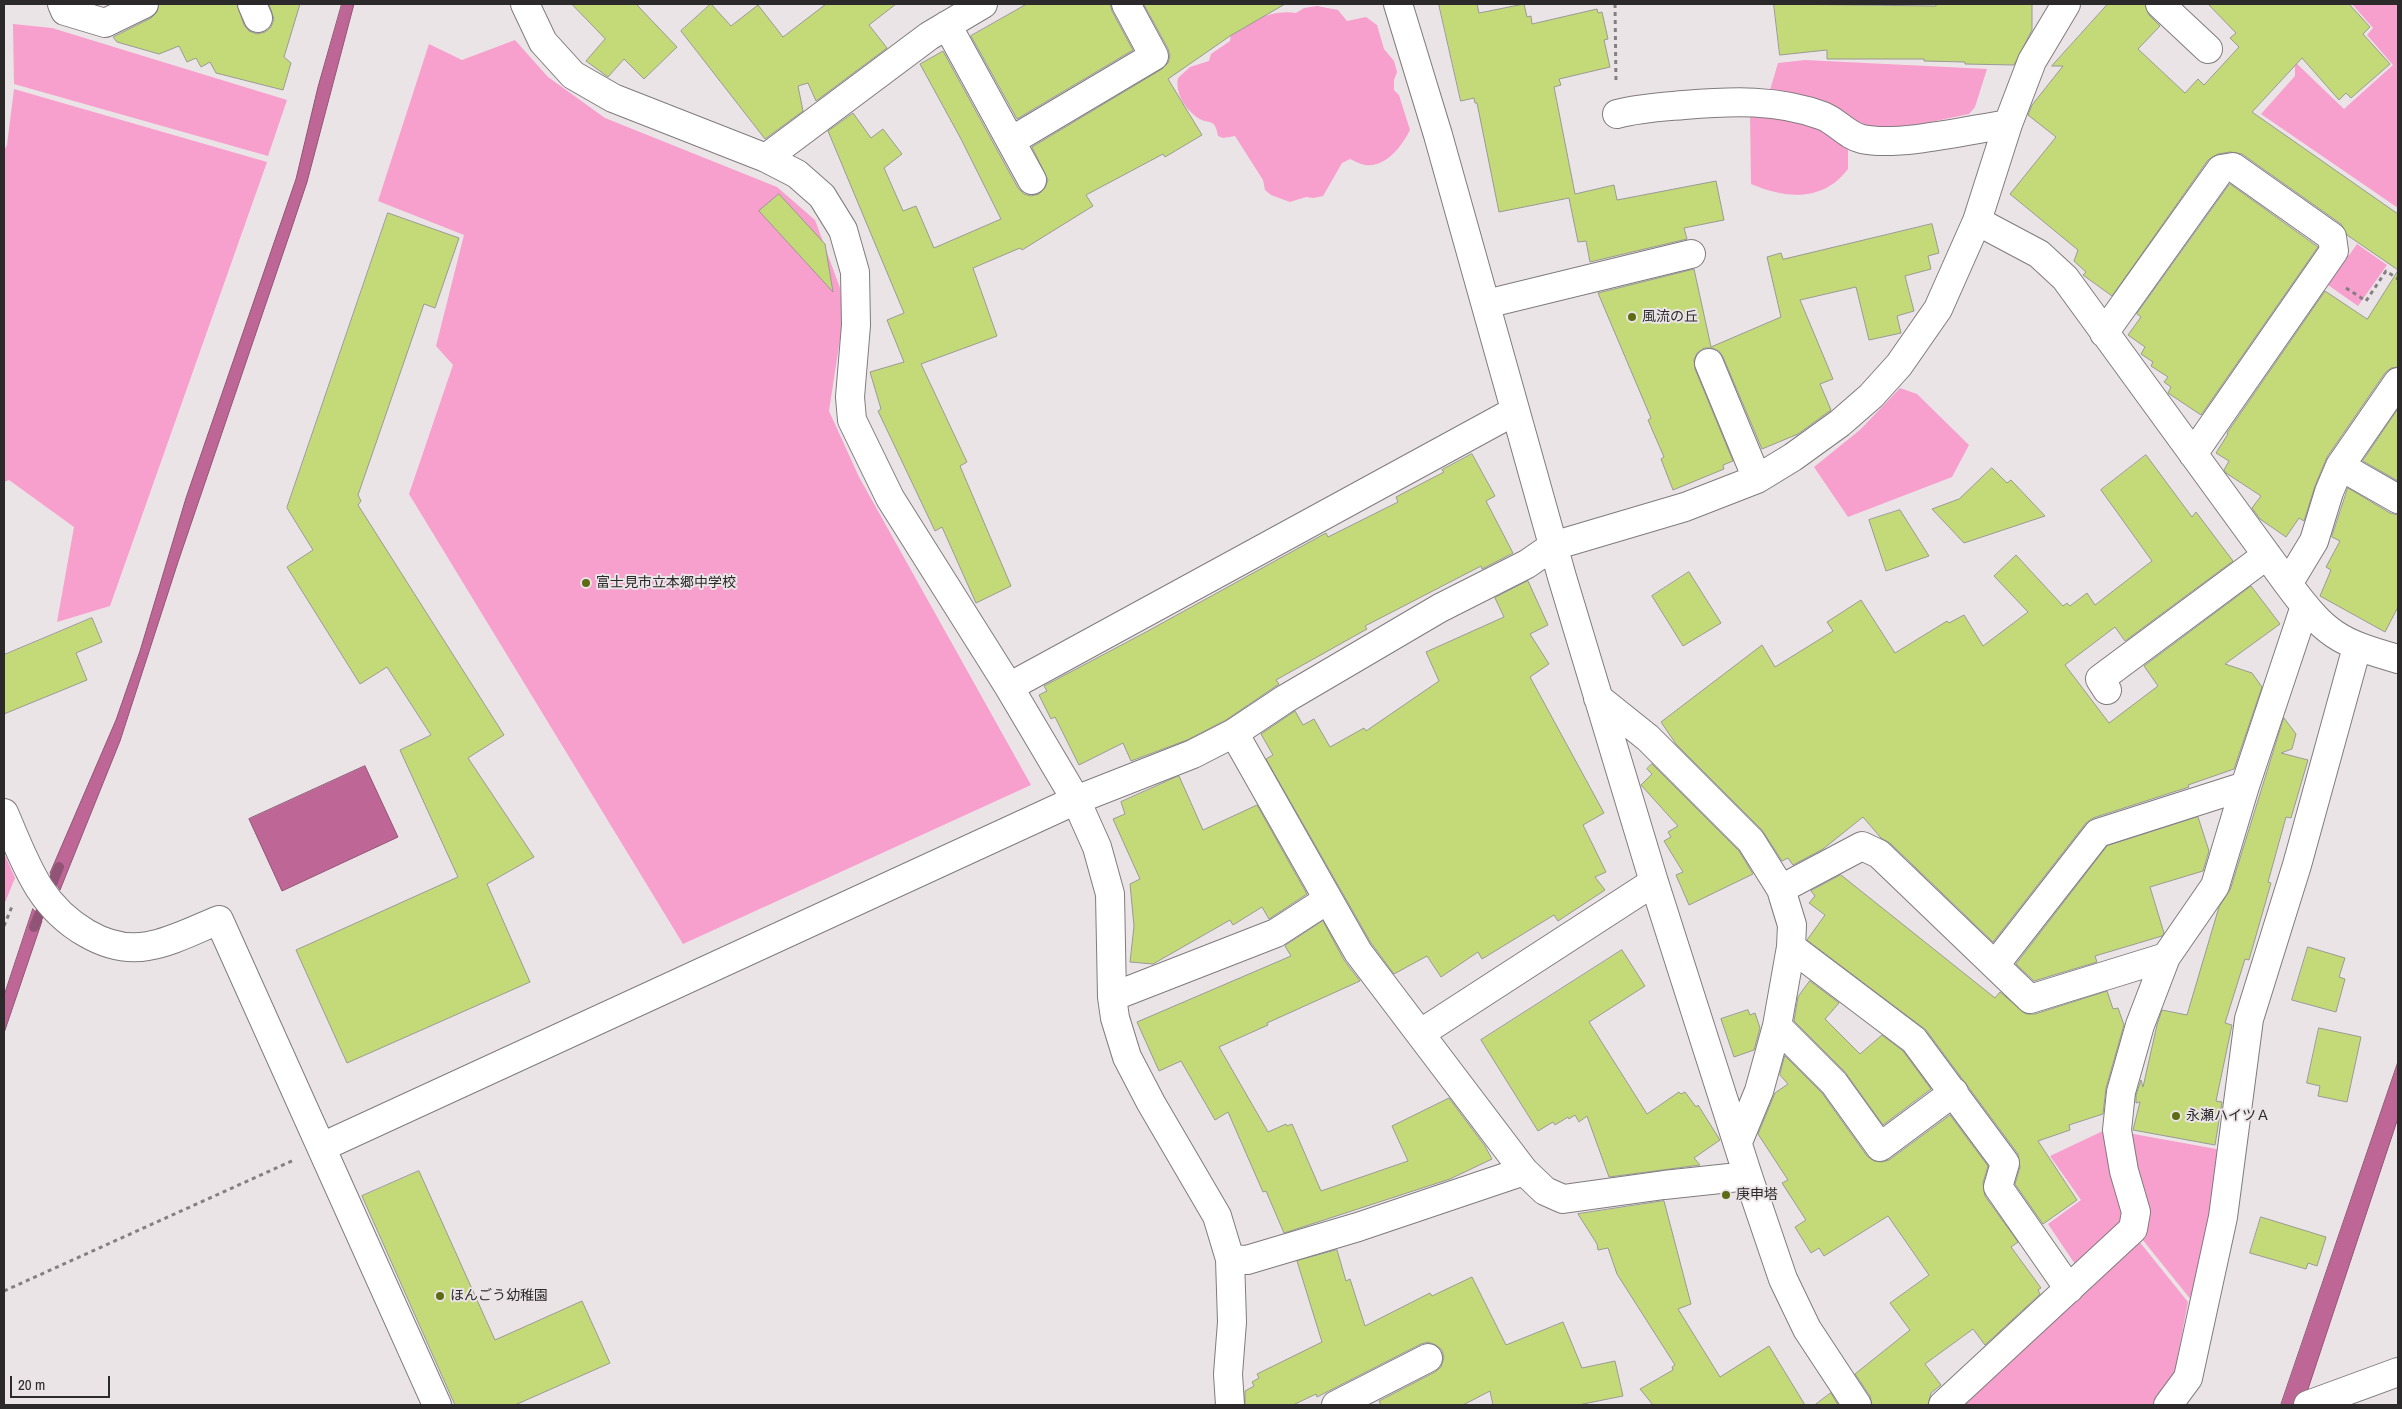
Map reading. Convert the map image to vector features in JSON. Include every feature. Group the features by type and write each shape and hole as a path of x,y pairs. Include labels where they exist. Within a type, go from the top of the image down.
{"street":[{"path":"62,4 64,10 105,23 144,4"},
{"path":"525,4 543,42 573,75 613,98 766,158 797,174 822,196 843,230 855,272 856,325 850,397 852,420 890,498 1009,687 1076,800 1098,847 1110,894 1112,997 1115,1018 1127,1057 1150,1103 1217,1216 1230,1259 1233,1296 1228,1374 1230,1405"},
{"path":"766,158 921,42 983,4"},
{"path":"1010,141 1154,56 1126,4"},
{"path":"1398,4 1598,698 1654,882 1748,1176 1783,1279 1807,1329 1857,1405"},
{"path":"322,1147 1076,800 1193,754 1234,733 1285,699 1424,617 1528,564 1553,546 1685,507 1757,478 1793,457 1840,423 1871,396 1899,365 1938,308 1977,221 2008,124 2032,61 2066,4"},
{"path":"2160,4 2208,49"},
{"path":"947,25 1032,180"},
{"path":"1617,114 1637,108 1757,102 1789,106 1824,116 1860,139 1888,142 2008,124"},
{"path":"2104,333 2220,169 2234,167 2332,237 2334,251 2193,454"},
{"path":"1977,221 2039,254 2065,278 2288,584 2322,626 2357,647 2398,659"},
{"path":"1486,304 1691,254"},
{"path":"1709,363 1757,478"},
{"path":"2288,584 2314,541 2329,492 2340,466 2398,382"},
{"path":"1009,687 1515,411"},
{"path":"2340,466 2398,499"},
{"path":"2107,690 2100,679 2268,555"},
{"path":"1943,1405 2133,1229 2136,1212 2124,1170 2117,1130 2121,1092 2140,1025 2166,957 2215,886 2245,786 2305,606"},
{"path":"2168,1405 2188,1378 2223,1217 2249,1019 2297,865 2357,647"},
{"path":"1598,698 1648,738 1751,841 1781,889 1792,925 1792,948 1777,1026 1759,1091 1738,1142"},
{"path":"1234,733 1358,952 1524,1171 1545,1191 1563,1199 1748,1176"},
{"path":"1995,965 2098,833 2245,786"},
{"path":"4,813 40,889 55,908 69,921 94,939 122,947 148,947 219,920 438,1405"},
{"path":"1781,889 1862,846 1879,854 2030,999 2166,957"},
{"path":"1421,1034 1654,882"},
{"path":"1112,997 1276,933 1327,900"},
{"path":"1792,948 1914,1040 2005,1163 1998,1187 2069,1289"},
{"path":"1777,1026 1834,1083 1880,1147 1954,1092"},
{"path":"1230,1259 1247,1260 1358,1227 1524,1171"},
{"path":"1336,1405 1428,1358"},
{"path":"2308,1405 2398,1372"}],"path":[{"path":"1614,4 1617,114"},
{"path":"2321,270 2366,301 2386,271 2398,279"},
{"path":"4,1291 322,1147"}],"shaded area":[{"path":"342,4 354,4 307,182 178,562 120,741 60,890 50,873 116,720 140,651 186,498 296,179 318,87"},
{"path":"2352,4 2398,4 2398,208 2261,114 2295,76 2295,62 2344,109 2393,65 2367,35 2373,28"},
{"path":"1317,6 1338,10 1347,21 1366,17 1377,25 1384,49 1394,61 1397,72 1394,80 1394,90 1399,95 1410,130 1398,149 1380,163 1365,165 1350,159 1342,163 1323,196 1306,197 1290,202 1271,195 1265,190 1263,180 1235,136 1223,138 1218,136 1215,126 1211,122 1198,118 1189,110 1182,100 1177,84 1178,78 1190,67 1209,61 1211,54 1230,41 1231,32 1270,14 1296,13 1304,8"},
{"path":"13,24 52,28 287,100 268,156 14,84"},
{"path":"515,40 548,77 605,118 777,187 815,220 840,288 843,319 829,411 859,477 1031,785 683,944 409,494 453,365 436,346 464,235 378,201 429,44 462,60"},
{"path":"1805,60 1987,69 1975,107 1969,114 1883,132 1770,90 1778,63"},
{"path":"14,89 267,162 110,606 57,622 74,527 9,480 4,482 4,151 7,145"},
{"path":"1750,115 1812,121 1848,148 1848,169 1838,180 1816,192 1790,195 1777,193 1751,184"},
{"path":"2357,244 2387,265 2358,306 2328,285"},
{"path":"1900,388 1917,394 1969,445 1952,477 1848,517 1814,467 1861,429"},
{"path":"365,766 398,837 282,891 249,819"},
{"path":"4,853 15,878 4,905"},
{"path":"33,909 42,921 4,1033 4,996"},
{"path":"2398,1062 2398,1118 2308,1389 2302,1405 2281,1405"},
{"path":"2105,1130 2126,1210 2122,1227 2077,1267 2048,1224 2081,1200 2050,1156"},
{"path":"2128,1133 2222,1150 2221,1168 2192,1301 2142,1239"},
{"path":"2138,1240 2188,1302 2174,1376 2153,1405 1954,1405"}],"building":[{"path":"159,4 237,4 244,25 249,31 257,34 265,32 271,27 274,19 269,4 300,4 284,57 291,63 283,90 216,73 210,62 201,67 196,58 187,62 179,46 159,54 117,42 113,37 151,18 157,12"},
{"path":"572,4 636,4 677,47 644,79 624,59 608,77 586,61 605,39"},
{"path":"711,4 731,26 758,5 783,37 826,4 896,4 869,25 887,48 816,101 808,83 798,86 803,111 765,139 681,31"},
{"path":"1027,4 1110,4 1133,50 1017,119 971,36"},
{"path":"1144,4 1285,4 1230,36 1168,79 1202,135 1165,157 1163,154 1086,195 1093,206 1022,250 1020,248 973,268 997,336 921,364 967,462 960,466 1011,586 976,603 942,527 935,531 878,411 881,409 870,372 904,362 887,320 904,313 828,131 853,113 871,138 883,129 902,154 884,168 903,211 916,206 934,248 1001,219 961,139 920,64 943,51 1018,188 1024,194 1031,196 1039,194 1045,188 1048,180 1032,147 1162,69 1168,63 1170,56 1168,49"},
{"path":"1439,4 1477,4 1479,13 1524,4 1527,17 1531,16 1532,24 1597,9 1598,13 1602,12 1608,39 1604,40 1610,67 1559,79 1561,85 1554,87 1575,194 1614,185 1617,200 1716,181 1724,220 1684,228 1687,239 1590,262 1586,241 1578,242 1569,198 1499,212 1477,103 1475,103 1474,98 1461,101"},
{"path":"1774,4 1936,6 1936,4 2032,4 2032,30 2014,65 1965,64 1965,62 1924,61 1924,59 1827,59 1827,50 1780,55"},
{"path":"2108,4 2145,4 2149,15 2160,26 2138,49 2185,93 2198,79 2204,85 2239,47 2230,38 2236,33 2208,4 2349,4 2370,27 2363,34 2390,64 2351,98 2346,93 2339,100 2302,58 2252,112 2398,214 2398,270 2347,235 2341,224 2242,154 2230,152 2218,154 2208,160 2112,296 2083,275 2086,272 2074,261 2078,250 2010,194 2056,137 2028,115 2032,105 2063,66 2052,66"},
{"path":"2230,184 2318,247 2201,415 2168,393 2171,387 2164,382 2168,377 2151,366 2153,362 2141,354 2145,347 2128,335 2141,317 2137,314"},
{"path":"779,194 825,244 833,292 759,211"},
{"path":"388,213 459,238 435,308 424,304 358,495 361,501 358,505 504,735 468,758 534,857 487,884 530,982 347,1063 296,950 458,877 400,750 431,735 387,667 360,684 287,567 313,550 287,508"},
{"path":"1932,224 1939,253 1928,256 1931,269 1905,276 1914,311 1897,316 1901,333 1869,340 1856,287 1800,300 1833,379 1820,384 1831,410 1798,434 1762,449 1719,351 1712,348 1704,348 1697,353 1694,360 1695,369 1733,461 1723,465 1724,469 1673,490 1661,459 1664,457 1648,420 1651,418 1598,293 1694,269 1711,347 1781,317 1767,257 1781,253 1783,259"},
{"path":"2398,271 2398,367 2391,368 2385,373 2327,457 2304,521 2299,518 2286,537 2260,519 2252,508 2261,496 2226,473 2224,470 2229,461 2216,453 2227,433 2325,291 2367,319"},
{"path":"2398,409 2398,481 2363,461"},
{"path":"1472,454 1495,496 1486,501 1513,553 1482,569 1481,566 1365,626 1367,629 1276,680 1279,684 1226,720 1187,740 1131,761 1123,743 1079,765 1055,717 1051,719 1039,695 1047,691 1044,686 1326,533 1328,537 1398,502 1396,497 1444,472 1442,470"},
{"path":"2146,455 2192,517 2196,512 2233,561 2125,641 2115,627 2065,665 2109,723 2158,686 2144,666 2251,586 2280,624 2225,664 2252,673 2262,687 2234,769 2188,785 2189,787 2093,818 2086,823 1993,942 1890,843 1881,838 1863,817 1823,849 1793,865 1788,858 1782,861 1762,830 1676,744 1661,722 1762,645 1775,667 1833,631 1827,622 1861,600 1895,653 1947,621 1949,623 1964,615 1983,646 2028,612 1994,576 2016,555 2063,606 2067,603 2070,606 2087,593 2095,605 2152,561 2101,490"},
{"path":"1992,468 2007,483 2011,480 2045,516 1964,543 1932,509 1959,499"},
{"path":"2348,488 2390,513 2398,515 2398,607 2385,632 2320,596 2331,570 2326,567 2340,541 2332,537"},
{"path":"1900,510 1929,556 1886,571 1869,520"},
{"path":"1689,572 1721,623 1683,646 1652,596"},
{"path":"1528,581 1548,625 1530,634 1549,664 1530,677 1604,813 1583,825 1606,872 1595,877 1605,890 1558,921 1554,915 1482,959 1478,952 1441,977 1427,956 1394,974 1371,943 1266,759 1273,755 1261,734 1295,711 1303,725 1314,719 1330,747 1364,728 1366,731 1439,681 1426,652 1504,617 1495,598"},
{"path":"92,618 102,642 76,653 87,680 4,714 4,655"},
{"path":"2284,718 2296,734 2292,749 2281,753 2308,760 2291,818 2286,817 2268,882 2271,883 2249,960 2245,959 2225,1023 2232,1025 2216,1101 2222,1102 2215,1145 2133,1130 2140,1102 2136,1103 2136,1095 2141,1080 2143,1087 2162,1010 2187,1015 2219,907 2230,890"},
{"path":"1652,764 1739,851 1753,874 1689,905 1676,875 1683,872 1664,841 1671,837 1668,832 1678,826 1641,785 1652,774 1647,769"},
{"path":"1179,776 1203,830 1257,805 1307,894 1269,919 1262,907 1233,925 1230,920 1153,964 1130,962 1134,926 1130,884 1140,879 1113,819 1125,814 1121,802"},
{"path":"2198,817 2209,851 2203,871 2150,887 2164,933 2162,936 2095,956 2097,962 2034,981 2016,964 2107,846"},
{"path":"1841,875 1995,998 2000,992 2026,1014 2035,1014 2107,991 2113,1009 2118,1008 2124,1025 2106,1088 2103,1114 2069,1125 2070,1130 2038,1141 2077,1200 2043,1224 2015,1184 2020,1167 2018,1154 1926,1030 1807,940 1825,915 1809,903 1815,896 1811,891"},
{"path":"1323,921 1344,960 1360,981 1219,1047 1268,1132 1286,1124 1287,1126 1292,1124 1321,1191 1408,1161 1392,1126 1449,1098 1485,1146 1492,1159 1450,1179 1284,1233 1266,1191 1263,1192 1228,1112 1215,1120 1181,1061 1159,1071 1137,1022 1291,956 1285,946"},
{"path":"2308,947 2345,958 2339,977 2345,979 2336,1012 2292,1000"},
{"path":"1622,950 1645,986 1589,1022 1647,1114 1679,1092 1681,1094 1685,1092 1696,1107 1698,1105 1720,1140 1694,1158 1700,1165 1609,1177 1587,1116 1579,1122 1575,1115 1569,1119 1568,1117 1555,1125 1553,1122 1538,1131 1481,1040"},
{"path":"1810,981 1839,1003 1825,1019 1860,1054 1882,1035 1903,1051 1931,1089 1883,1125 1845,1072 1794,1021 1798,997"},
{"path":"1748,1010 1750,1015 1755,1013 1760,1028 1754,1050 1734,1057 1721,1019"},
{"path":"2319,1028 2361,1037 2347,1102 2318,1096 2320,1086 2307,1083"},
{"path":"1785,1056 1822,1093 1867,1156 1874,1161 1882,1162 1889,1160 1950,1115 1988,1166 1983,1183 1985,1196 2018,1242 2011,1247 2041,1288 2038,1290 2040,1294 1985,1345 1973,1329 1925,1364 1941,1385 1931,1393 1928,1405 1872,1405 1870,1396 1855,1374 1910,1330 1890,1303 1929,1275 1888,1216 1824,1256 1819,1248 1811,1253 1795,1227 1806,1220 1782,1183 1788,1180 1758,1134 1775,1093 1788,1084 1780,1075"},
{"name":"ほんごう幼稚園","path":"419,1171 495,1340 582,1301 610,1363 515,1405 455,1405 362,1196"},
{"path":"1664,1201 1691,1304 1678,1309 1720,1377 1769,1346 1805,1405 1653,1405 1640,1389 1673,1370 1672,1367 1675,1365 1617,1274 1608,1248 1598,1250 1597,1244 1578,1214"},
{"path":"2261,1217 2326,1237 2317,1266 2308,1263 2306,1269 2250,1253"},
{"path":"1337,1250 1346,1281 1350,1279 1365,1326 1430,1293 1432,1296 1472,1277 1506,1345 1563,1322 1582,1368 1615,1361 1623,1396 1578,1405 1493,1405 1490,1391 1463,1405 1381,1405 1379,1401 1441,1367 1444,1358 1442,1350 1428,1342 1317,1397 1316,1394 1293,1405 1245,1405 1245,1391 1254,1386 1252,1382 1259,1378 1257,1374 1322,1342 1297,1261"},
{"path":"1831,1393 1838,1405 1815,1405"}],"waterway":[{"path":"34,927 59,867"}],"place":[{"name":"風流の丘","path":"1632,317"},
{"name":"富士見市立本郷中学校","path":"586,583"},
{"name":"永瀬ハイツＡ","path":"2176,1116"},
{"name":"庚申塔","path":"1726,1195"},
{"name":"ほんごう幼稚園","path":"440,1296"}]}
